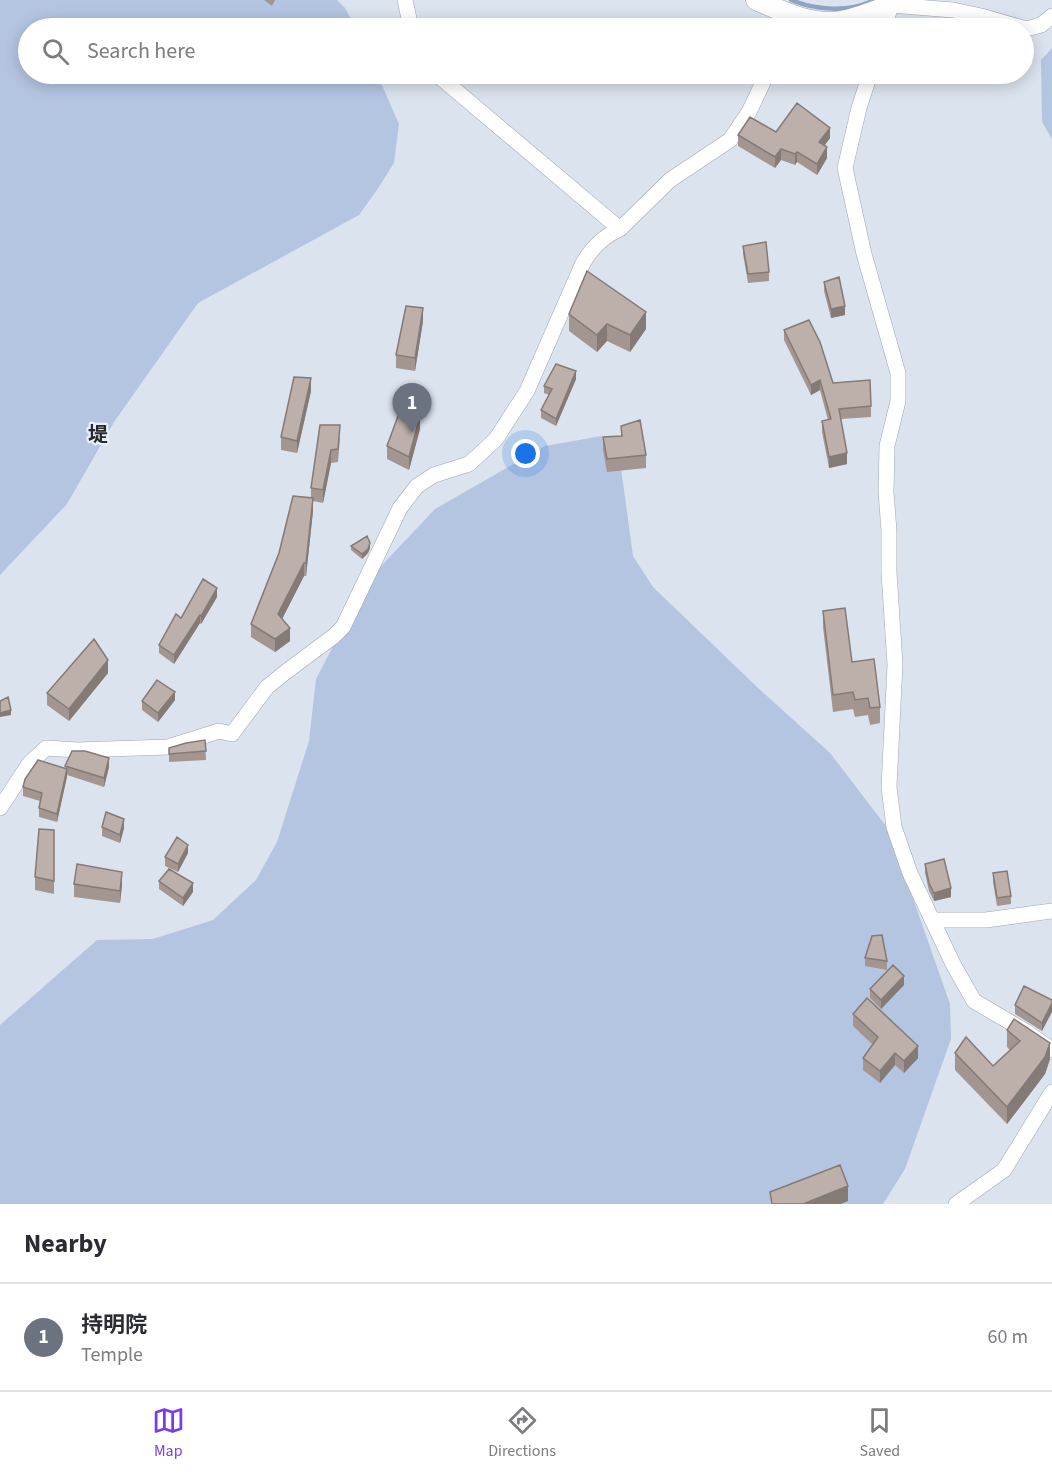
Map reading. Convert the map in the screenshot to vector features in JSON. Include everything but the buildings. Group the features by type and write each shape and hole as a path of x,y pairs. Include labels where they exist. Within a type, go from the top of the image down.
{"street":[{"path":"405,0 409,18"},
{"path":"756,0 784,18"},
{"path":"852,18 893,3 953,10 988,18"},
{"path":"888,18 893,3"},
{"path":"1034,27 1041,25 1052,16"},
{"path":"448,84 620,228"},
{"path":"0,808 29,764 46,748 77,750 168,747 219,731 232,734 267,687 343,627 400,508 417,486 434,475 469,464 496,439 527,391 589,252 620,228 670,180 730,140 749,112 762,84"},
{"path":"867,84 845,168 864,254 898,373 898,401 887,446 886,492 895,665 889,786 894,827 910,873 953,964 974,1001 1052,1050"},
{"path":"932,920 986,920 1052,911"},
{"path":"957,1204 1004,1170 1052,1092"}],"shaded area":[{"path":"0,0 337,0 350,18 18,18 18,84 381,84 399,124 394,163 359,215 198,303 114,422 67,504 0,575"},
{"path":"1052,48 1052,139 1042,122 1041,60"},
{"path":"601,436 621,468 633,556 653,587 830,753 889,830 950,1004 951,1039 905,1169 883,1204 0,1204 0,1025 97,940 153,939 213,920 256,880 277,842 309,741 316,679 367,581 435,509 545,446"}],"waterway":[{"path":"791,0 832,9 854,7 874,0"}],"place":[{"name":"持明院","path":"412,433"}],"district":[{"name":"堤","path":"98,434"}]}
